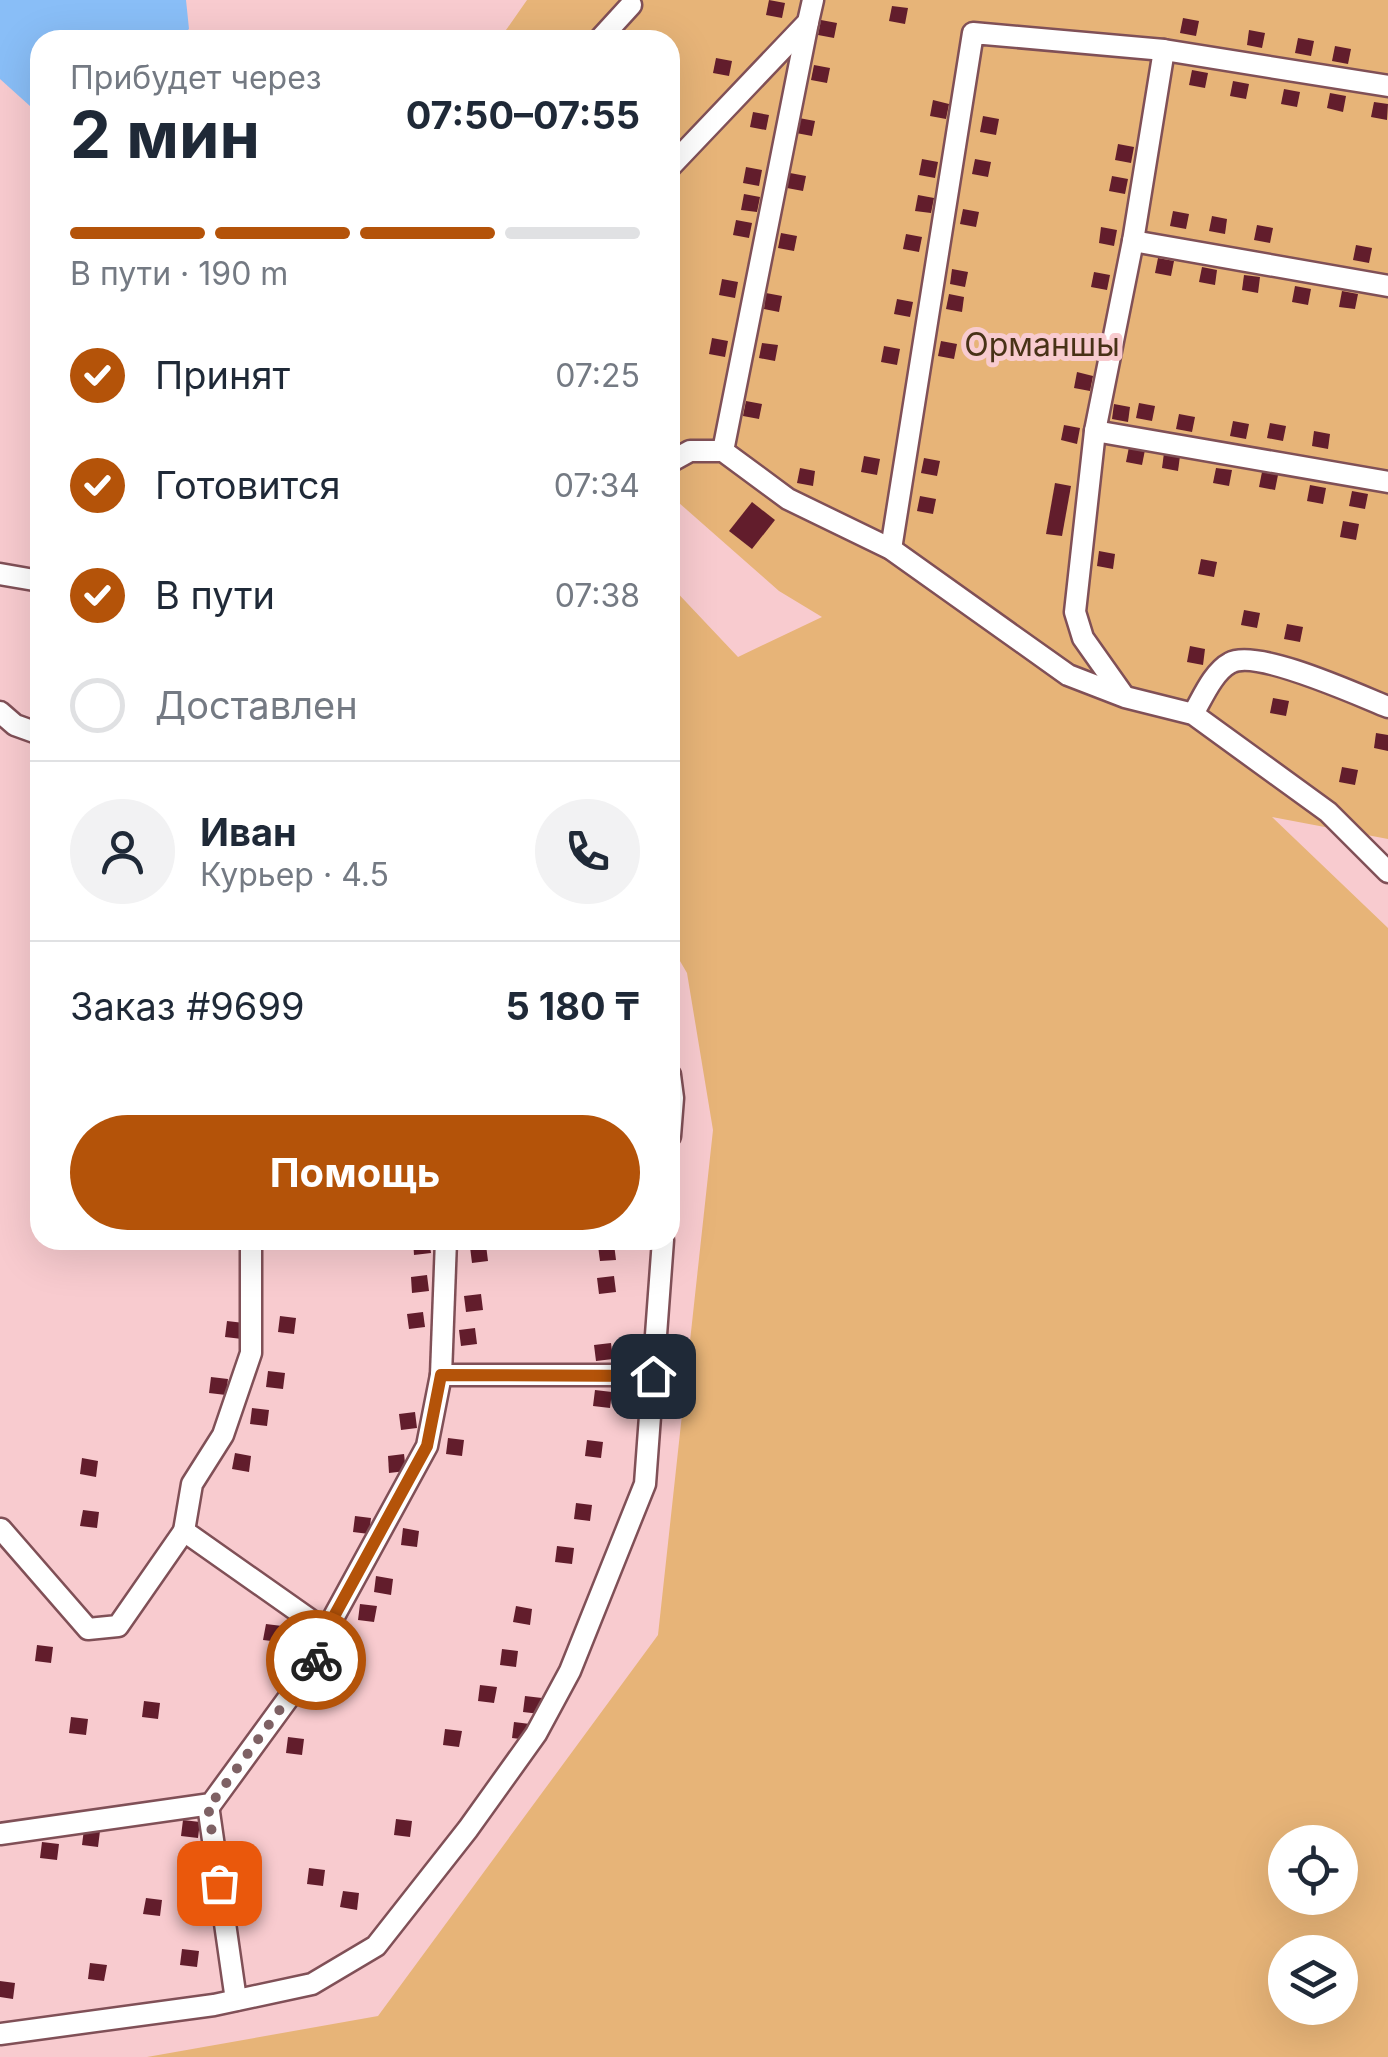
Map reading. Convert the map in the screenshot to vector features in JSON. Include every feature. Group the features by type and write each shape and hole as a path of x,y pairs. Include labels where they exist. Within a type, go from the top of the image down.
{"street":[{"path":"723,450 813,0"},
{"path":"608,30 631,5"},
{"path":"680,156 808,22"},
{"path":"891,549 973,34 1164,50 1388,86"},
{"path":"1125,697 1083,638 1075,612 1095,431 1133,241 1164,50"},
{"path":"1133,241 1388,286"},
{"path":"1095,431 1388,482"},
{"path":"680,456 690,451 723,450 788,499 891,549 1068,675 1125,697 1192,714 1328,812 1388,872"},
{"path":"0,574 30,580"},
{"path":"1192,714 1222,668 1233,660 1302,673 1388,707"},
{"path":"0,712 15,725 30,730"},
{"path":"1,1529 88,1628 118,1626 184,1531 192,1484 223,1435 251,1353 251,1250"},
{"path":"0,1834 211,1804 322,1652 326,1631 427,1446 441,1375 446,1250"},
{"path":"0,2034 236,2000 312,1984 376,1946 536,1734 570,1671 645,1484 662,1250"},
{"path":"441,1375 653,1376"},
{"path":"184,1531 326,1631"},
{"path":"208,1805 236,2000"}],"green space":[{"name":"Орманшы","path":"527,0 1388,0 1388,839 1272,817 1388,928 1388,2057 147,2057 378,2016 658,1635 713,1130 687,973 680,961 680,596 738,657 822,617 779,591 680,504 680,30 506,30"}],"water":[{"path":"0,0 186,0 188,30 30,30 30,106 0,79"}],"building":[{"path":"769,0 785,3 782,18 766,15"},
{"path":"892,6 908,8 905,24 889,21"},
{"path":"1183,18 1199,21 1196,36 1180,33"},
{"path":"821,20 837,23 834,38 818,35"},
{"path":"1249,30 1265,33 1262,48 1247,45"},
{"path":"1298,38 1314,41 1311,56 1295,53"},
{"path":"1335,46 1351,49 1348,64 1332,61"},
{"path":"716,58 732,61 729,76 713,73"},
{"path":"814,65 830,68 827,83 811,80"},
{"path":"1192,70 1208,73 1205,88 1189,85"},
{"path":"1233,81 1249,84 1246,99 1230,96"},
{"path":"1284,89 1300,92 1297,107 1281,104"},
{"path":"1330,93 1346,96 1343,112 1327,108"},
{"path":"933,100 949,104 946,119 930,116"},
{"path":"1374,102 1388,104 1387,120 1371,117"},
{"path":"753,112 769,115 766,130 750,127"},
{"path":"983,116 999,119 996,135 980,132"},
{"path":"799,118 815,121 812,136 796,133"},
{"path":"1118,144 1134,147 1131,163 1115,160"},
{"path":"922,159 938,162 935,178 919,175"},
{"path":"975,159 991,162 988,177 972,174"},
{"path":"746,167 762,170 759,186 743,183"},
{"path":"790,173 806,176 803,191 787,188"},
{"path":"1112,176 1128,179 1125,194 1109,191"},
{"path":"744,194 760,197 757,212 741,210"},
{"path":"918,195 934,198 931,213 915,211"},
{"path":"963,209 979,212 976,227 960,224"},
{"path":"1173,211 1189,214 1186,229 1170,226"},
{"path":"1212,216 1227,219 1225,234 1209,231"},
{"path":"736,220 752,223 749,238 733,235"},
{"path":"1257,225 1273,228 1270,243 1254,240"},
{"path":"1101,227 1117,230 1114,246 1099,243"},
{"path":"781,233 797,236 794,251 778,248"},
{"path":"906,234 922,237 919,252 903,249"},
{"path":"1356,245 1372,248 1369,263 1353,260"},
{"path":"1158,258 1174,261 1171,276 1155,273"},
{"path":"1202,267 1217,270 1215,285 1199,282"},
{"path":"952,269 968,272 965,287 950,284"},
{"path":"1094,272 1110,275 1107,290 1091,287"},
{"path":"1244,275 1260,277 1258,293 1242,290"},
{"path":"722,279 738,282 735,298 719,295"},
{"path":"1295,286 1311,289 1308,305 1292,302"},
{"path":"1342,291 1358,294 1355,309 1339,307"},
{"path":"766,293 782,296 779,312 764,309"},
{"path":"949,294 964,297 962,312 946,309"},
{"path":"897,299 913,302 910,317 894,314"},
{"path":"1084,334 1100,337 1097,353 1081,350"},
{"path":"712,338 728,341 725,357 709,354"},
{"path":"941,341 957,344 954,359 938,356"},
{"path":"762,343 778,345 775,361 759,358"},
{"path":"884,346 900,349 897,365 881,362"},
{"path":"1077,372 1093,376 1090,391 1074,388"},
{"path":"746,401 762,404 759,419 743,416"},
{"path":"1139,403 1155,406 1152,421 1136,418"},
{"path":"1114,404 1130,407 1128,422 1112,419"},
{"path":"1179,414 1195,417 1192,432 1176,429"},
{"path":"1233,421 1249,424 1246,439 1230,436"},
{"path":"1270,423 1286,426 1283,441 1267,438"},
{"path":"1064,425 1080,428 1077,444 1061,440"},
{"path":"1314,431 1330,434 1328,449 1312,446"},
{"path":"1129,447 1145,450 1142,465 1126,462"},
{"path":"1164,453 1180,456 1178,471 1162,468"},
{"path":"864,456 880,459 877,475 861,472"},
{"path":"924,458 940,461 937,476 921,473"},
{"path":"800,468 815,471 813,486 797,483"},
{"path":"1216,468 1232,470 1229,486 1213,483"},
{"path":"1262,472 1278,475 1275,490 1259,487"},
{"path":"1055,483 1071,486 1062,536 1046,534"},
{"path":"1310,485 1326,488 1323,504 1307,501"},
{"path":"1352,491 1368,494 1365,509 1349,506"},
{"path":"920,496 936,499 933,514 917,511"},
{"path":"752,502 775,520 752,549 729,531"},
{"path":"1343,521 1359,524 1356,540 1340,537"},
{"path":"1099,551 1115,554 1113,569 1097,566"},
{"path":"1201,559 1217,562 1214,577 1198,574"},
{"path":"1244,610 1260,613 1257,628 1241,625"},
{"path":"1287,624 1303,627 1300,642 1284,639"},
{"path":"1190,646 1205,649 1203,665 1187,662"},
{"path":"1273,698 1289,701 1286,716 1270,713"},
{"path":"1376,733 1388,735 1388,751 1374,748"},
{"path":"1342,767 1358,770 1355,785 1339,782"},
{"path":"414,1250 431,1250 431,1253 414,1255"},
{"path":"470,1250 487,1250 488,1261 472,1263"},
{"path":"599,1250 615,1250 616,1260 600,1261"},
{"path":"427,1275 429,1291 412,1293 411,1277"},
{"path":"614,1276 616,1292 599,1294 597,1278"},
{"path":"481,1294 483,1310 466,1312 464,1296"},
{"path":"423,1312 425,1327 409,1329 407,1314"},
{"path":"280,1316 296,1318 294,1334 278,1332"},
{"path":"227,1321 244,1323 242,1339 225,1337"},
{"path":"475,1328 477,1344 461,1346 459,1330"},
{"path":"611,1343 613,1359 596,1361 594,1345"},
{"path":"268,1371 285,1373 283,1389 266,1387"},
{"path":"211,1377 228,1379 226,1395 209,1393"},
{"path":"595,1390 612,1392 610,1408 593,1406"},
{"path":"252,1408 269,1410 267,1426 250,1424"},
{"path":"415,1412 417,1428 401,1430 399,1414"},
{"path":"448,1438 464,1440 462,1456 446,1454"},
{"path":"587,1440 603,1442 601,1458 585,1456"},
{"path":"235,1453 251,1456 249,1472 232,1469"},
{"path":"404,1454 406,1471 389,1473 388,1456"},
{"path":"82,1458 98,1461 96,1477 80,1474"},
{"path":"576,1503 592,1505 590,1521 574,1519"},
{"path":"83,1510 99,1512 97,1528 80,1526"},
{"path":"355,1516 371,1518 369,1534 353,1532"},
{"path":"403,1528 419,1531 417,1547 401,1545"},
{"path":"557,1546 574,1548 572,1564 555,1562"},
{"path":"376,1576 393,1579 391,1595 374,1592"},
{"path":"360,1604 377,1606 374,1622 358,1620"},
{"path":"516,1606 532,1609 530,1625 513,1622"},
{"path":"266,1624 282,1626 280,1642 263,1640"},
{"path":"37,1645 53,1647 51,1663 35,1661"},
{"path":"502,1649 518,1651 516,1667 500,1665"},
{"path":"334,1655 350,1657 348,1673 331,1671"},
{"path":"313,1678 330,1680 327,1696 311,1694"},
{"path":"480,1685 497,1687 494,1703 478,1701"},
{"path":"525,1696 542,1698 540,1714 523,1712"},
{"path":"144,1701 160,1703 158,1719 142,1717"},
{"path":"71,1717 88,1719 86,1735 69,1733"},
{"path":"514,1722 530,1724 528,1740 512,1738"},
{"path":"445,1729 462,1731 459,1747 443,1745"},
{"path":"288,1737 304,1739 302,1755 286,1753"},
{"path":"396,1819 412,1821 410,1837 394,1835"},
{"path":"183,1820 200,1822 198,1838 181,1836"},
{"path":"84,1829 100,1831 98,1847 82,1845"},
{"path":"42,1842 59,1844 57,1860 40,1858"},
{"path":"232,1860 248,1862 246,1878 229,1876"},
{"path":"309,1868 325,1870 323,1886 307,1884"},
{"path":"343,1891 359,1893 357,1910 340,1907"},
{"path":"146,1898 162,1900 160,1916 143,1914"},
{"path":"182,1949 199,1951 197,1967 180,1965"},
{"path":"90,1963 107,1965 104,1981 88,1979"},
{"path":"0,1981 15,1983 13,1999 0,1997"}],"way so far":[{"path":"219,1883 208,1805 316,1660"}],"route":[{"path":"316,1660 322,1652 326,1631 427,1446 441,1375 653,1376"}]}
